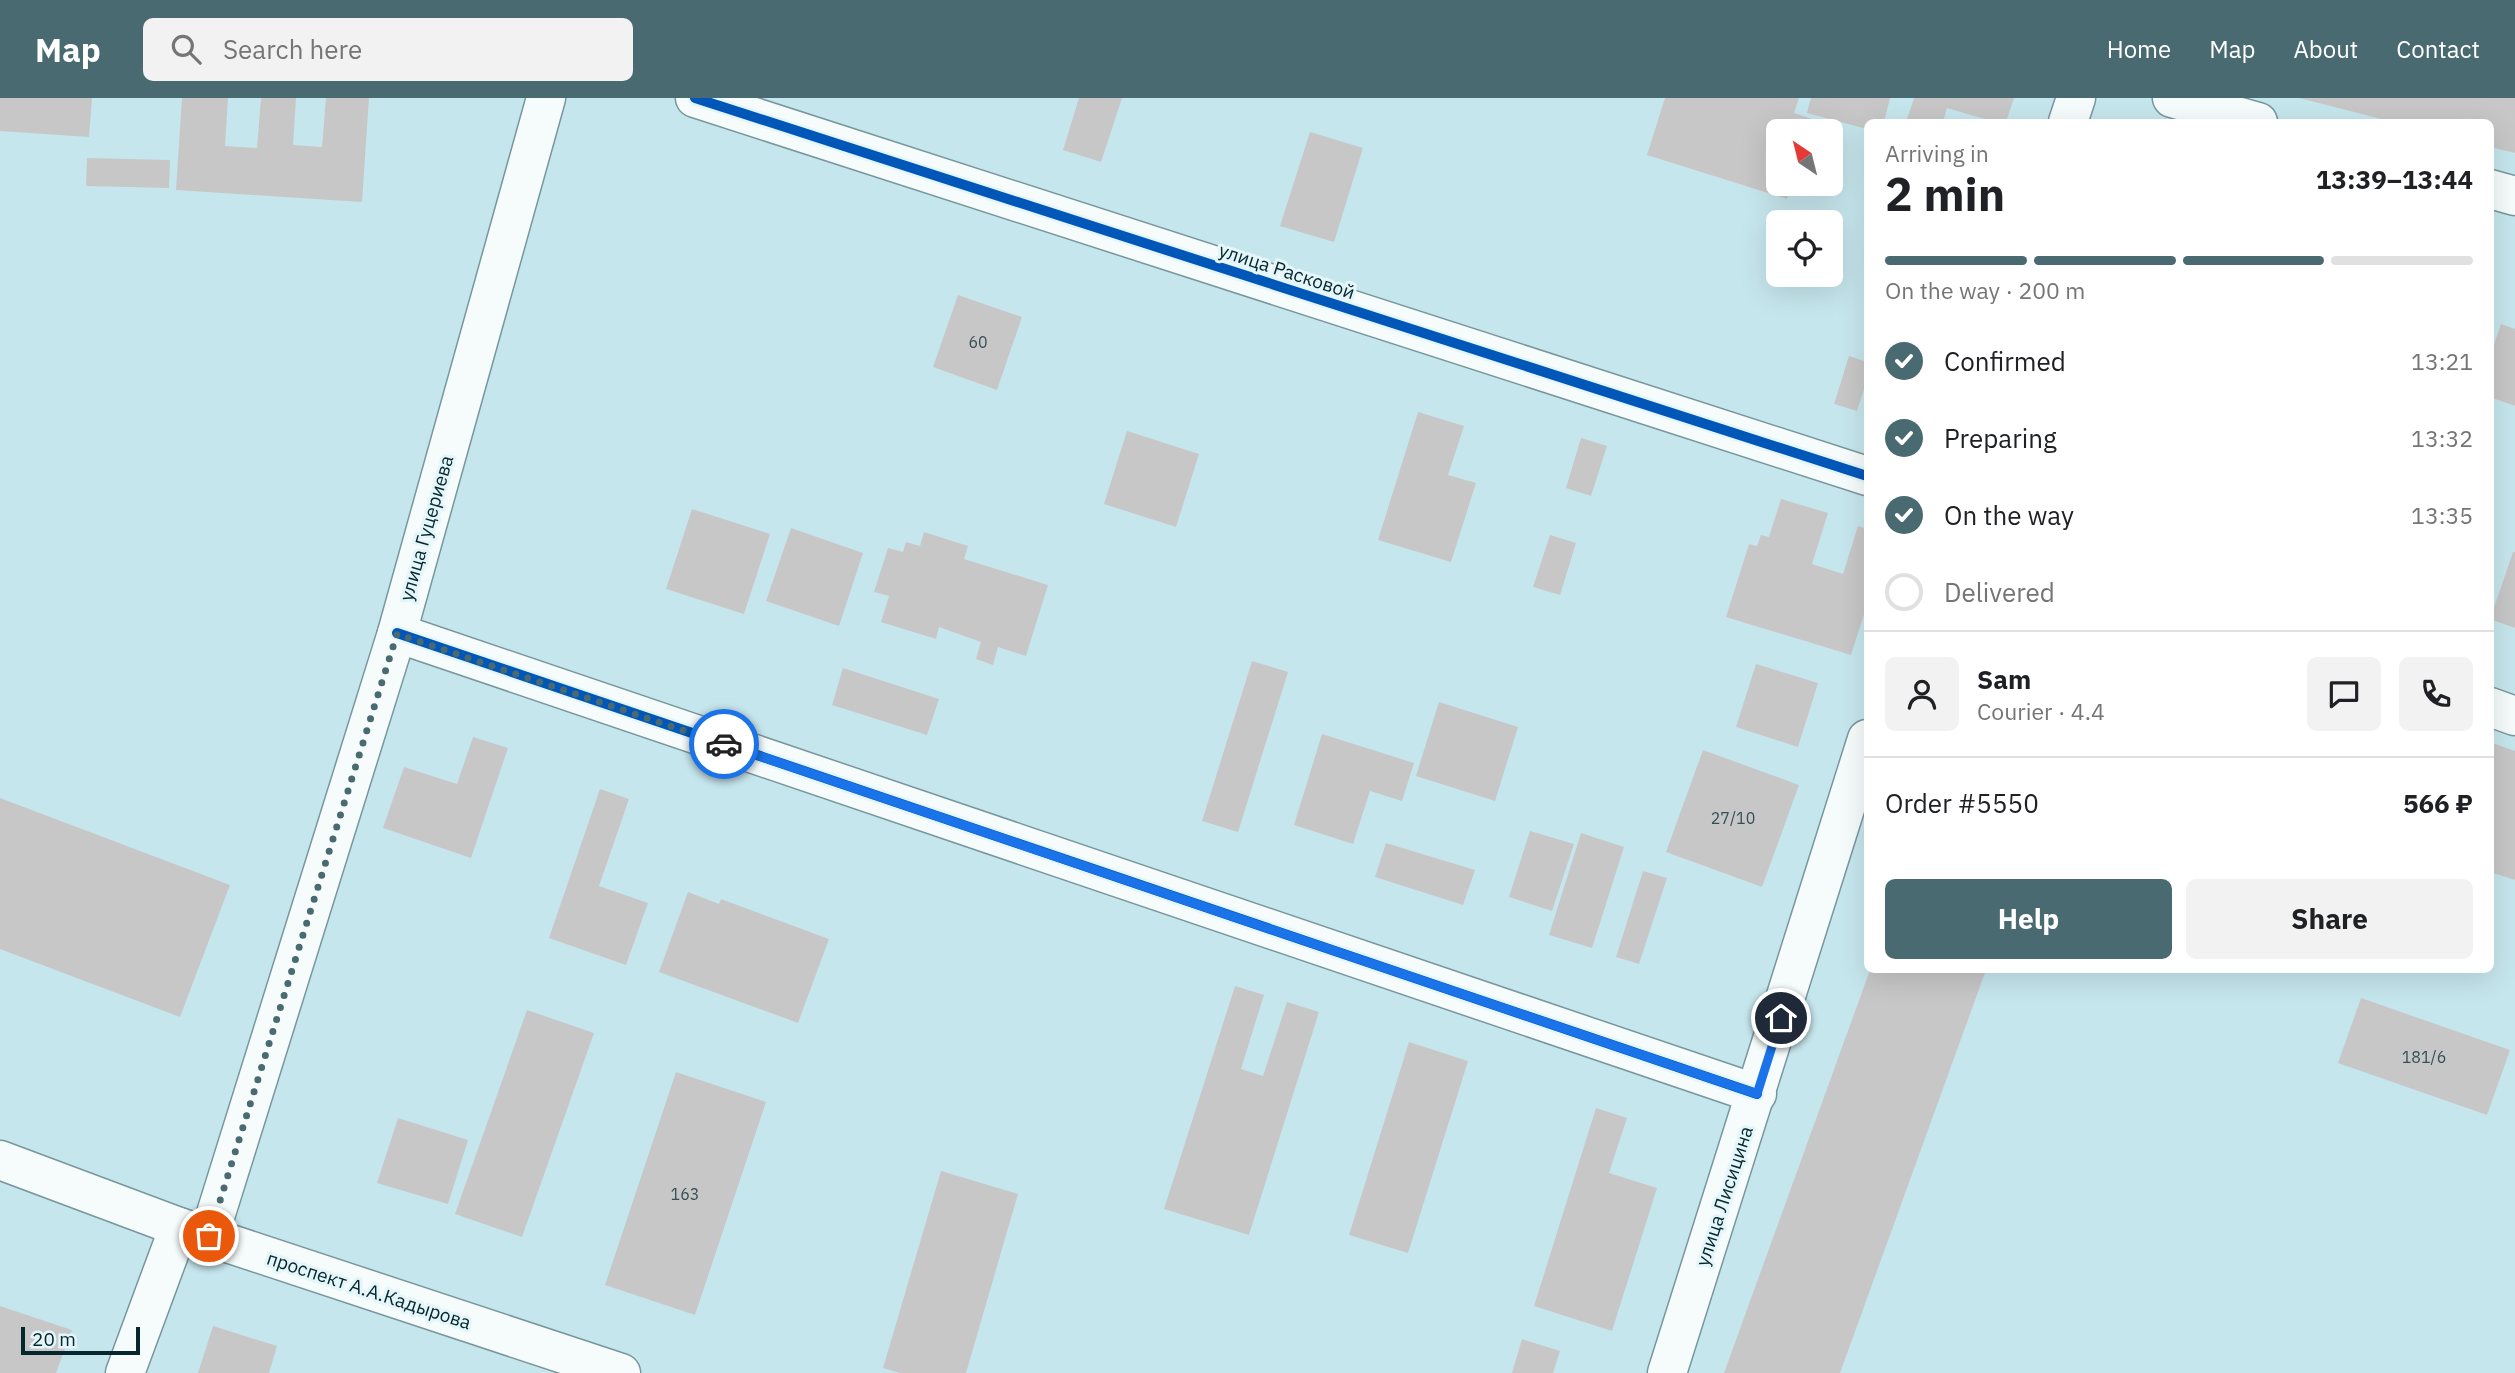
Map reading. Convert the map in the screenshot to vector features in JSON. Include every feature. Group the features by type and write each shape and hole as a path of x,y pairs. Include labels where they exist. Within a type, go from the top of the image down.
{"street":[{"name":"улица Гуцериева","path":"125,1373 194,1231 397,634 546,98"},
{"name":"улица Расковой","path":"695,98 1864,475"},
{"path":"2068,119 2076,98"},
{"path":"2172,98 2247,119"},
{"path":"2494,190 2515,196"},
{"path":"397,634 1757,1094"},
{"path":"2494,708 2515,716"},
{"name":"улица Лисицина","path":"1667,1373 1864,748"},
{"name":"проспект А.А.Кадырова","path":"0,1160 194,1231 621,1373"}],"building":[{"path":"0,98 92,98 89,137 0,131"},
{"path":"182,98 228,98 225,146 257,148 261,98 296,98 293,145 322,147 326,98 369,98 362,202 176,190"},
{"path":"1079,98 1122,98 1101,162 1063,150"},
{"path":"1665,98 1799,98 1794,113 1812,119 1766,119 1766,192 1647,155"},
{"path":"1811,98 1890,98 1885,119 1864,119 1864,128 1843,123 1843,119 1830,119 1807,113"},
{"path":"1914,98 2014,98 2007,119 1985,119 1947,108 1944,119 1907,119"},
{"path":"2299,98 2515,98 2515,153 2494,148 2494,119 2381,119"},
{"path":"1310,132 1363,148 1334,242 1280,226"},
{"path":"87,158 170,160 169,188 86,186"},
{"path":"958,295 1022,317 997,390 933,367"},
{"path":"2501,324 2515,329 2515,406 2494,398 2494,344"},
{"path":"1849,356 1864,361 1864,389 1857,411 1834,404"},
{"path":"1418,412 1464,426 1448,475 1476,483 1451,562 1378,540"},
{"path":"1127,431 1199,454 1176,527 1104,504"},
{"path":"1581,438 1607,446 1591,496 1566,488"},
{"path":"1781,499 1828,513 1812,564 1843,574 1858,526 1864,528 1864,614 1851,655 1726,617 1749,544 1757,546 1761,535 1769,537"},
{"path":"692,509 770,534 744,614 666,589"},
{"path":"791,528 863,553 839,626 766,601"},
{"path":"924,532 968,546 964,559 1048,585 1026,656 998,647 993,665 976,659 981,642 939,627 936,639 881,622 889,596 874,592 888,548 903,552 906,542 920,546"},
{"path":"1550,535 1576,543 1560,595 1533,587"},
{"path":"2515,552 2515,628 2494,620 2494,607"},
{"path":"1252,661 1288,672 1238,832 1202,821"},
{"path":"1756,664 1818,683 1798,747 1736,727"},
{"path":"843,668 939,699 927,735 832,705"},
{"path":"1439,702 1518,727 1495,801 1416,776"},
{"path":"1322,734 1414,763 1402,801 1370,791 1353,844 1294,825"},
{"path":"473,737 508,748 471,858 383,828 404,767 457,784"},
{"path":"2494,743 2515,751 2515,880 2494,873"},
{"path":"1703,750 1799,785 1762,887 1666,852"},
{"path":"600,789 629,799 599,886 648,903 626,965 549,938"},
{"path":"0,798 230,885 180,1017 0,949"},
{"path":"1530,831 1574,844 1552,911 1509,897"},
{"path":"1581,833 1624,847 1592,948 1549,935"},
{"path":"1386,843 1475,870 1463,905 1375,877"},
{"path":"1643,871 1667,878 1639,964 1616,957"},
{"path":"688,892 719,904 721,899 829,939 798,1023 659,972"},
{"path":"1869,973 1985,973 1840,1373 1724,1373"},
{"path":"1235,986 1264,995 1241,1069 1263,1076 1287,1002 1319,1012 1249,1235 1164,1209"},
{"path":"2361,998 2510,1050 2487,1115 2338,1063"},
{"path":"527,1010 594,1033 522,1237 455,1214"},
{"path":"1409,1042 1468,1061 1408,1253 1349,1235"},
{"path":"676,1072 766,1102 695,1315 605,1285"},
{"path":"1596,1108 1627,1118 1609,1173 1657,1188 1612,1331 1534,1306"},
{"path":"398,1118 468,1140 448,1204 377,1183"},
{"path":"941,1171 1018,1194 966,1373 900,1373 883,1368"},
{"path":"0,1306 72,1330 56,1373 0,1373"},
{"path":"213,1326 277,1346 269,1373 198,1373"},
{"path":"1522,1339 1560,1351 1553,1373 1512,1373"}],"cycle path":[{"path":"695,98 1864,475"},
{"path":"397,633 1757,1094"}],"way so far":[{"path":"209,1236 397,634 724,744"}],"route":[{"path":"724,744 1757,1094 1781,1018"}]}
